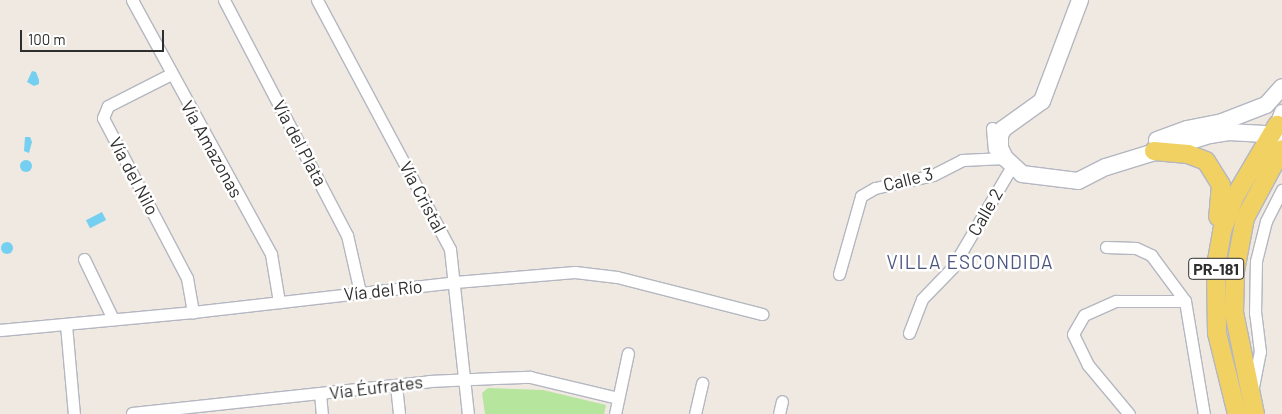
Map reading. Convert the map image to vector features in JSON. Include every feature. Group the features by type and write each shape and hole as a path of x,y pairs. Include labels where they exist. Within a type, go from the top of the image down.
{"main road":[{"path":"1080,0 1042,100 1003,128 999,141 1004,161 1031,178 1078,181 1154,151 1221,133 1279,126"},
{"path":"1129,160 1150,143 1187,129 1222,122 1266,106 1282,87"},
{"path":"1222,122 1279,126"},
{"name":"PR-181","path":"1237,414 1218,333 1216,266 1222,231 1234,198 1279,126"},
{"name":"PR-181","path":"1255,414 1238,336 1233,291 1242,230 1256,195 1282,149"},
{"path":"1154,151 1196,156 1206,161 1218,178 1222,193 1211,254 1216,266"},
{"path":"1256,195 1266,190 1282,165"}],"street":[{"name":"Vía Amazonas","path":"132,0 170,74 270,254 279,302"},
{"name":"Vía del Plata","path":"224,0 347,236 360,292"},
{"name":"Vía Cristal","path":"317,0 450,249 468,414"},
{"name":"Vía del Nilo","path":"170,74 108,106 103,118 187,278 193,312"},
{"path":"992,128 1004,161"},
{"name":"Calle 3","path":"839,274 861,196 875,188 932,175 962,160 1004,161"},
{"name":"Calle 2","path":"909,333 922,299 952,268 1004,161"},
{"path":"1251,394 1260,352 1255,313 1256,261 1266,221 1282,190"},
{"path":"1106,246 1136,248 1151,255 1185,301 1204,414"},
{"path":"84,259 113,319"},
{"name":"Vía del Río","path":"0,330 193,312 455,282 575,272 617,277 762,314"},
{"path":"1129,414 1088,365 1073,334 1084,315 1116,301 1185,301"},
{"path":"66,325 74,414"},
{"path":"615,414 628,353"},
{"name":"Vía Éufrates","path":"132,413 169,412 320,393 464,379 530,378 618,398"},
{"path":"695,414 702,383"},
{"path":"396,385 399,414"},
{"path":"320,393 322,414"},
{"path":"779,414 782,401"},
{"path":"243,402 245,414"}],"green space":[{"path":"488,388 543,390 606,405 604,414 485,414 482,393"}],"water":[{"path":"32,71 36,72 39,80 39,84 34,86 27,82"},
{"path":"25,137 30,137 32,142 29,153 24,151"},
{"path":"26,160 32,166 26,172 20,166"},
{"path":"102,212 106,220 90,228 86,220"},
{"path":"7,242 13,248 7,254 1,248"}],"district":[{"name":"VILLA ESCONDIDA","path":"970,262"}]}
